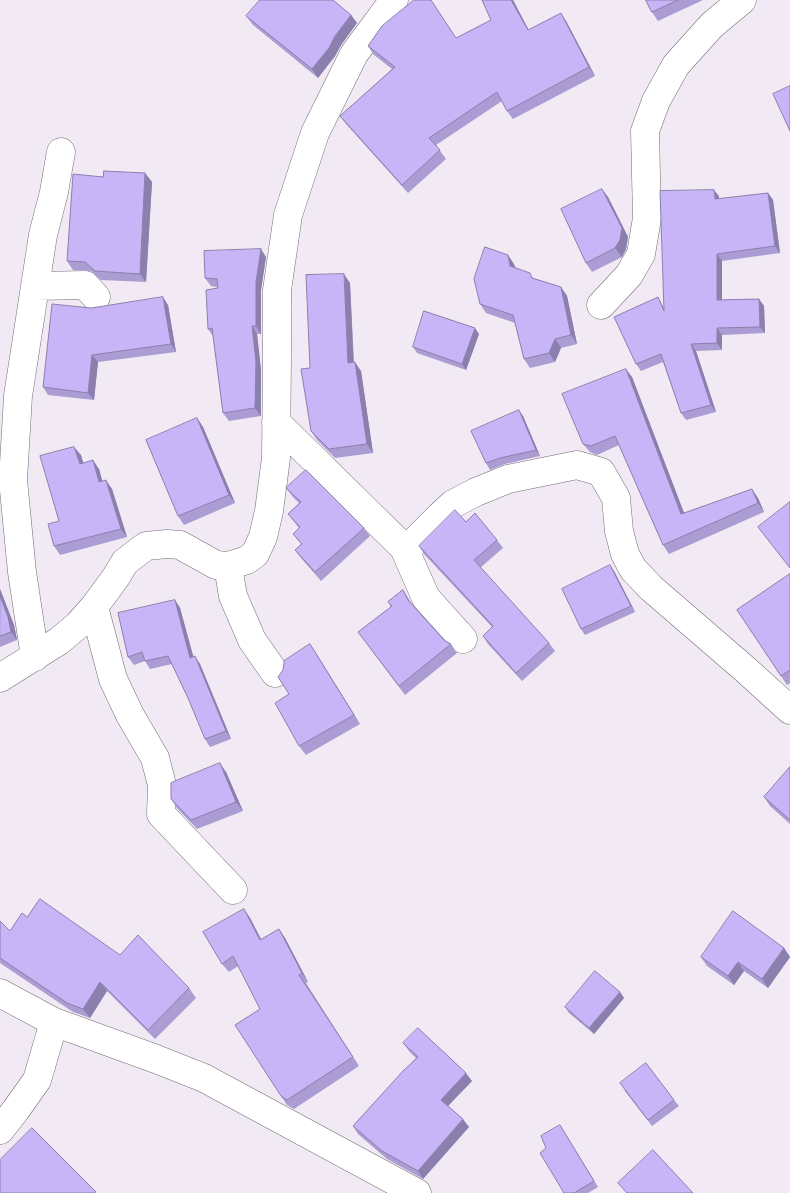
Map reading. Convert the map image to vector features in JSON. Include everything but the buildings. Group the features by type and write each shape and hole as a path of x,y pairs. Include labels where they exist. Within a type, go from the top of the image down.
{"street":[{"path":"0,678 59,641 78,625 94,607 125,562 146,546 167,544 180,546 216,565 228,566 247,560 255,554 264,537 276,458 277,290 288,215 315,133 354,54 394,0"},
{"path":"601,305 629,275 641,254 647,218 644,131 656,101 676,65 712,25 742,0"},
{"path":"35,657 22,572 13,480 18,396 43,235 54,192 61,152"},
{"path":"35,286 85,285 96,297"},
{"path":"276,422 404,548 426,598 463,639"},
{"path":"404,548 414,542 453,504 508,479 577,465 601,472 616,498 619,531 633,569 651,588 790,710"},
{"path":"228,566 233,596 252,640 275,673"},
{"path":"94,607 113,679 130,715 155,758 162,785 161,814 233,890"},
{"path":"0,993 54,1022 204,1078 417,1193"},
{"path":"0,1130 37,1080 54,1022"}]}
